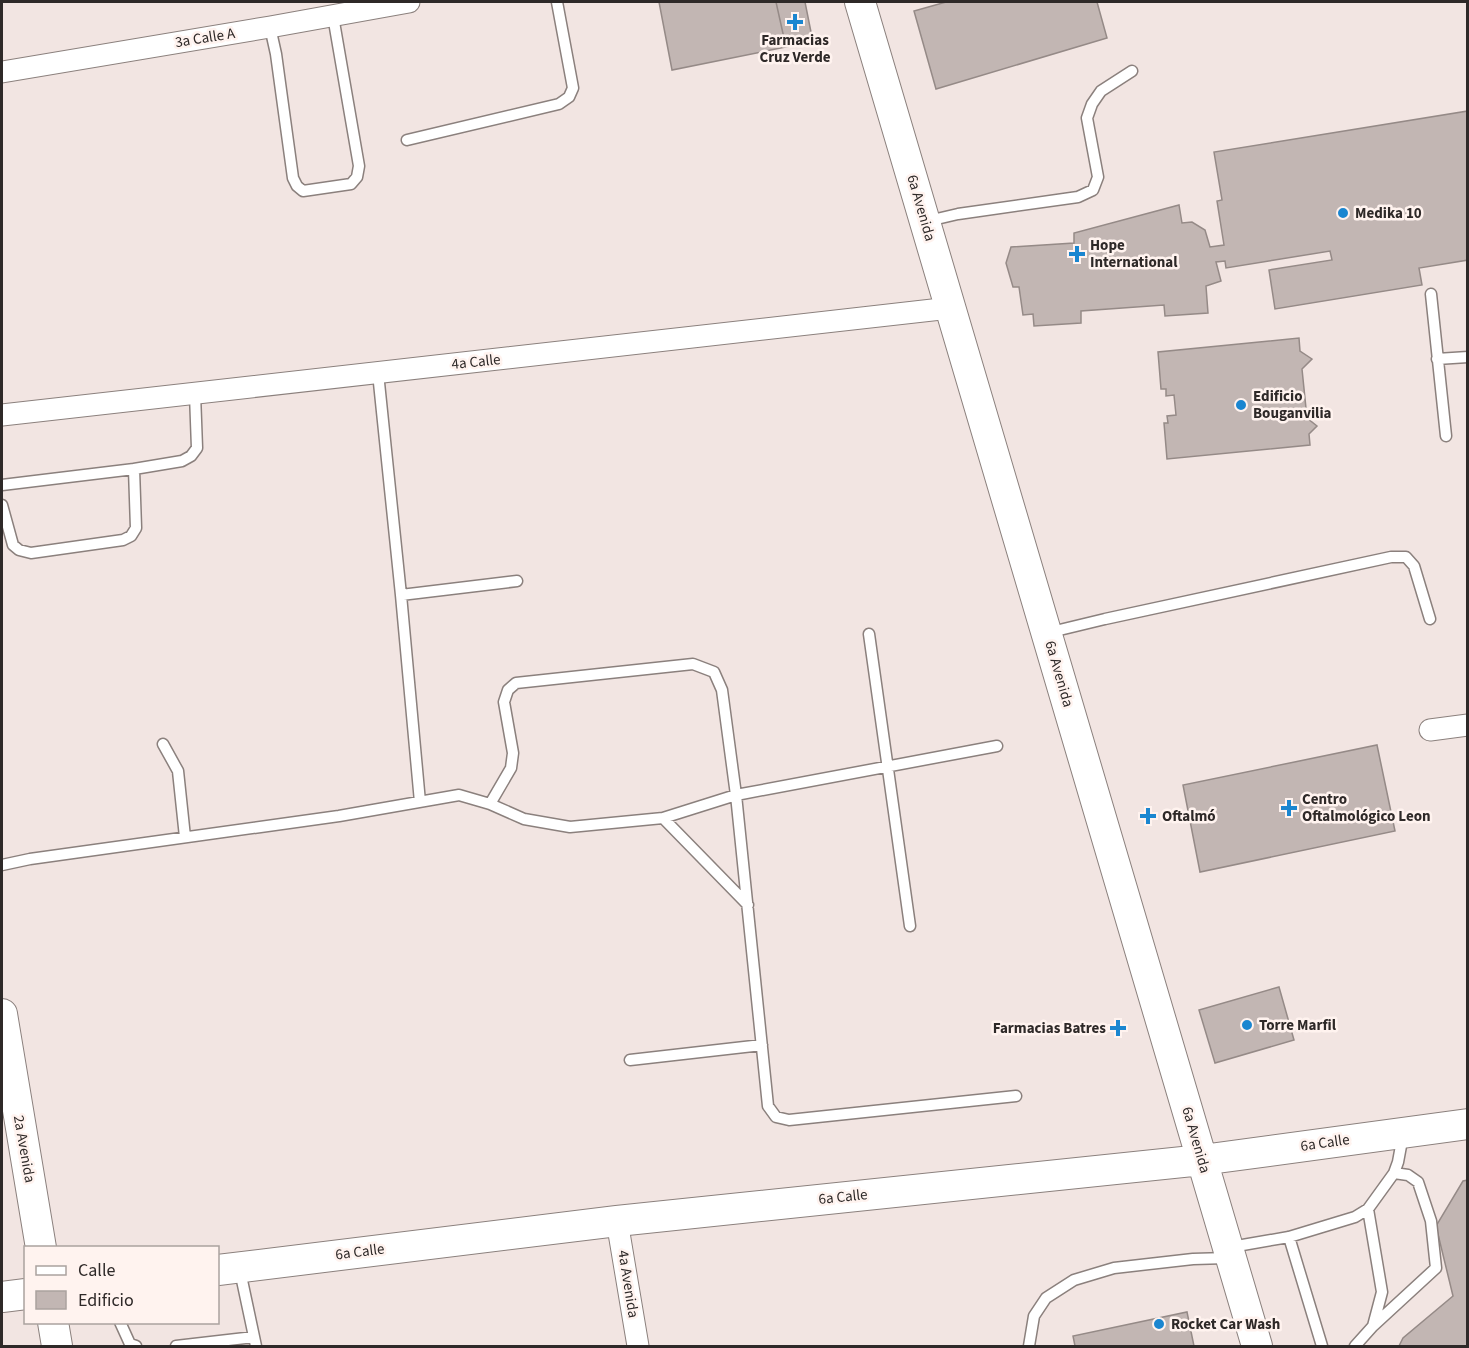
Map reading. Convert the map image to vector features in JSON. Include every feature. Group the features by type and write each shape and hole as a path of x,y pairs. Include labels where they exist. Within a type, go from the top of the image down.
{"street":[{"name":"3a Calle A","path":"2,72 409,2"},
{"name":"6a Avenida","path":"860,2 1257,1347"},
{"name":"4a Calle","path":"2,415 950,308"},
{"path":"1430,730 1467,725"},
{"name":"2a Avenida","path":"2,1014 41,1246"},
{"name":"6a Calle","path":"228,1269 617,1221 1202,1160 1467,1124"},
{"name":"4a Avenida","path":"617,1221 638,1347"},
{"path":"2,1297 24,1294"},
{"path":"53,1324 57,1347"}],"lane":[{"path":"407,140 559,104 569,97 573,88 557,2"},
{"path":"270,27 292,178 303,191 351,184 357,177 359,166 333,16"},
{"path":"925,222 958,214 1078,197 1093,190 1098,177 1087,118 1092,104 1101,91 1132,71"},
{"path":"1431,294 1446,436"},
{"path":"1437,359 1467,357"},
{"path":"378,373 420,802"},
{"path":"2,485 182,461 191,456 197,448 195,394"},
{"path":"2,505 13,545 20,550 31,553 123,540 131,536 136,528 134,469"},
{"path":"1047,633 1398,557 1406,557 1414,566 1430,619"},
{"path":"401,595 517,581"},
{"path":"870,634 910,926"},
{"path":"490,804 511,768 513,753 504,702 508,690 516,683 693,664 714,672 723,690 768,1106 776,1117 789,1120 1016,1096"},
{"path":"163,744 178,771 185,837"},
{"path":"2,865 30,859 339,816 459,795 490,804 524,819 570,827 663,818 736,795 997,746"},
{"path":"663,818 748,905"},
{"path":"630,1060 762,1045"},
{"path":"1029,1347 1034,1316 1046,1298 1074,1280 1114,1268 1192,1260 1229,1253 1355,1217 1368,1209 1394,1173 1403,1133"},
{"path":"1354,1347 1373,1326 1436,1268 1431,1221 1418,1182 1407,1175 1394,1173"},
{"path":"1368,1209 1382,1292 1373,1326"},
{"path":"1289,1237 1322,1347"},
{"path":"176,1347 255,1342 228,1269"},
{"path":"120,1324 130,1344 135,1347"}],"building":[{"path":"659,2 776,2 786,47 672,70"},
{"name":"Farmacias Cruz Verde","path":"776,2 805,2 813,42 786,47"},
{"path":"946,2 1097,2 1107,38 936,89 914,11"},
{"name":"Medika 10","path":"1468,111 1468,260 1419,268 1422,285 1275,309 1269,270 1332,260 1330,251 1226,268 1225,261 1216,262 1221,281 1206,286 1208,313 1165,316 1164,305 1081,311 1081,323 1034,326 1033,314 1023,315 1019,287 1013,287 1006,263 1011,247 1074,243 1074,233 1179,205 1182,223 1192,222 1205,230 1210,247 1224,245 1217,201 1222,200 1214,152"},
{"name":"Edificio Bouganvilia","path":"1299,338 1300,351 1312,359 1302,369 1307,418 1317,426 1309,434 1310,445 1167,459 1164,423 1168,423 1167,416 1176,415 1174,395 1166,396 1166,389 1161,389 1158,352"},
{"name":"Centro Oftalmológico Leon","path":"1377,745 1395,831 1200,872 1183,785"},
{"name":"Torre Marfil","path":"1279,987 1294,1040 1215,1063 1199,1010"},
{"path":"1468,1180 1468,1346 1399,1346 1403,1338 1453,1296 1436,1226 1463,1181"},
{"name":"Rocket Car Wash","path":"1187,1312 1194,1346 1075,1346 1073,1336"}],"place":[{"name":"Farmacias Cruz Verde","path":"795,22"},
{"name":"Medika 10","path":"1343,213"},
{"name":"Hope International","path":"1077,254"},
{"name":"Edificio Bouganvilia","path":"1241,405"},
{"name":"Centro Oftalmológico Leon","path":"1289,808"},
{"name":"Oftalmó","path":"1148,816"},
{"name":"Torre Marfil","path":"1247,1025"},
{"name":"Farmacias Batres","path":"1118,1028"},
{"name":"Rocket Car Wash","path":"1159,1324"}]}
